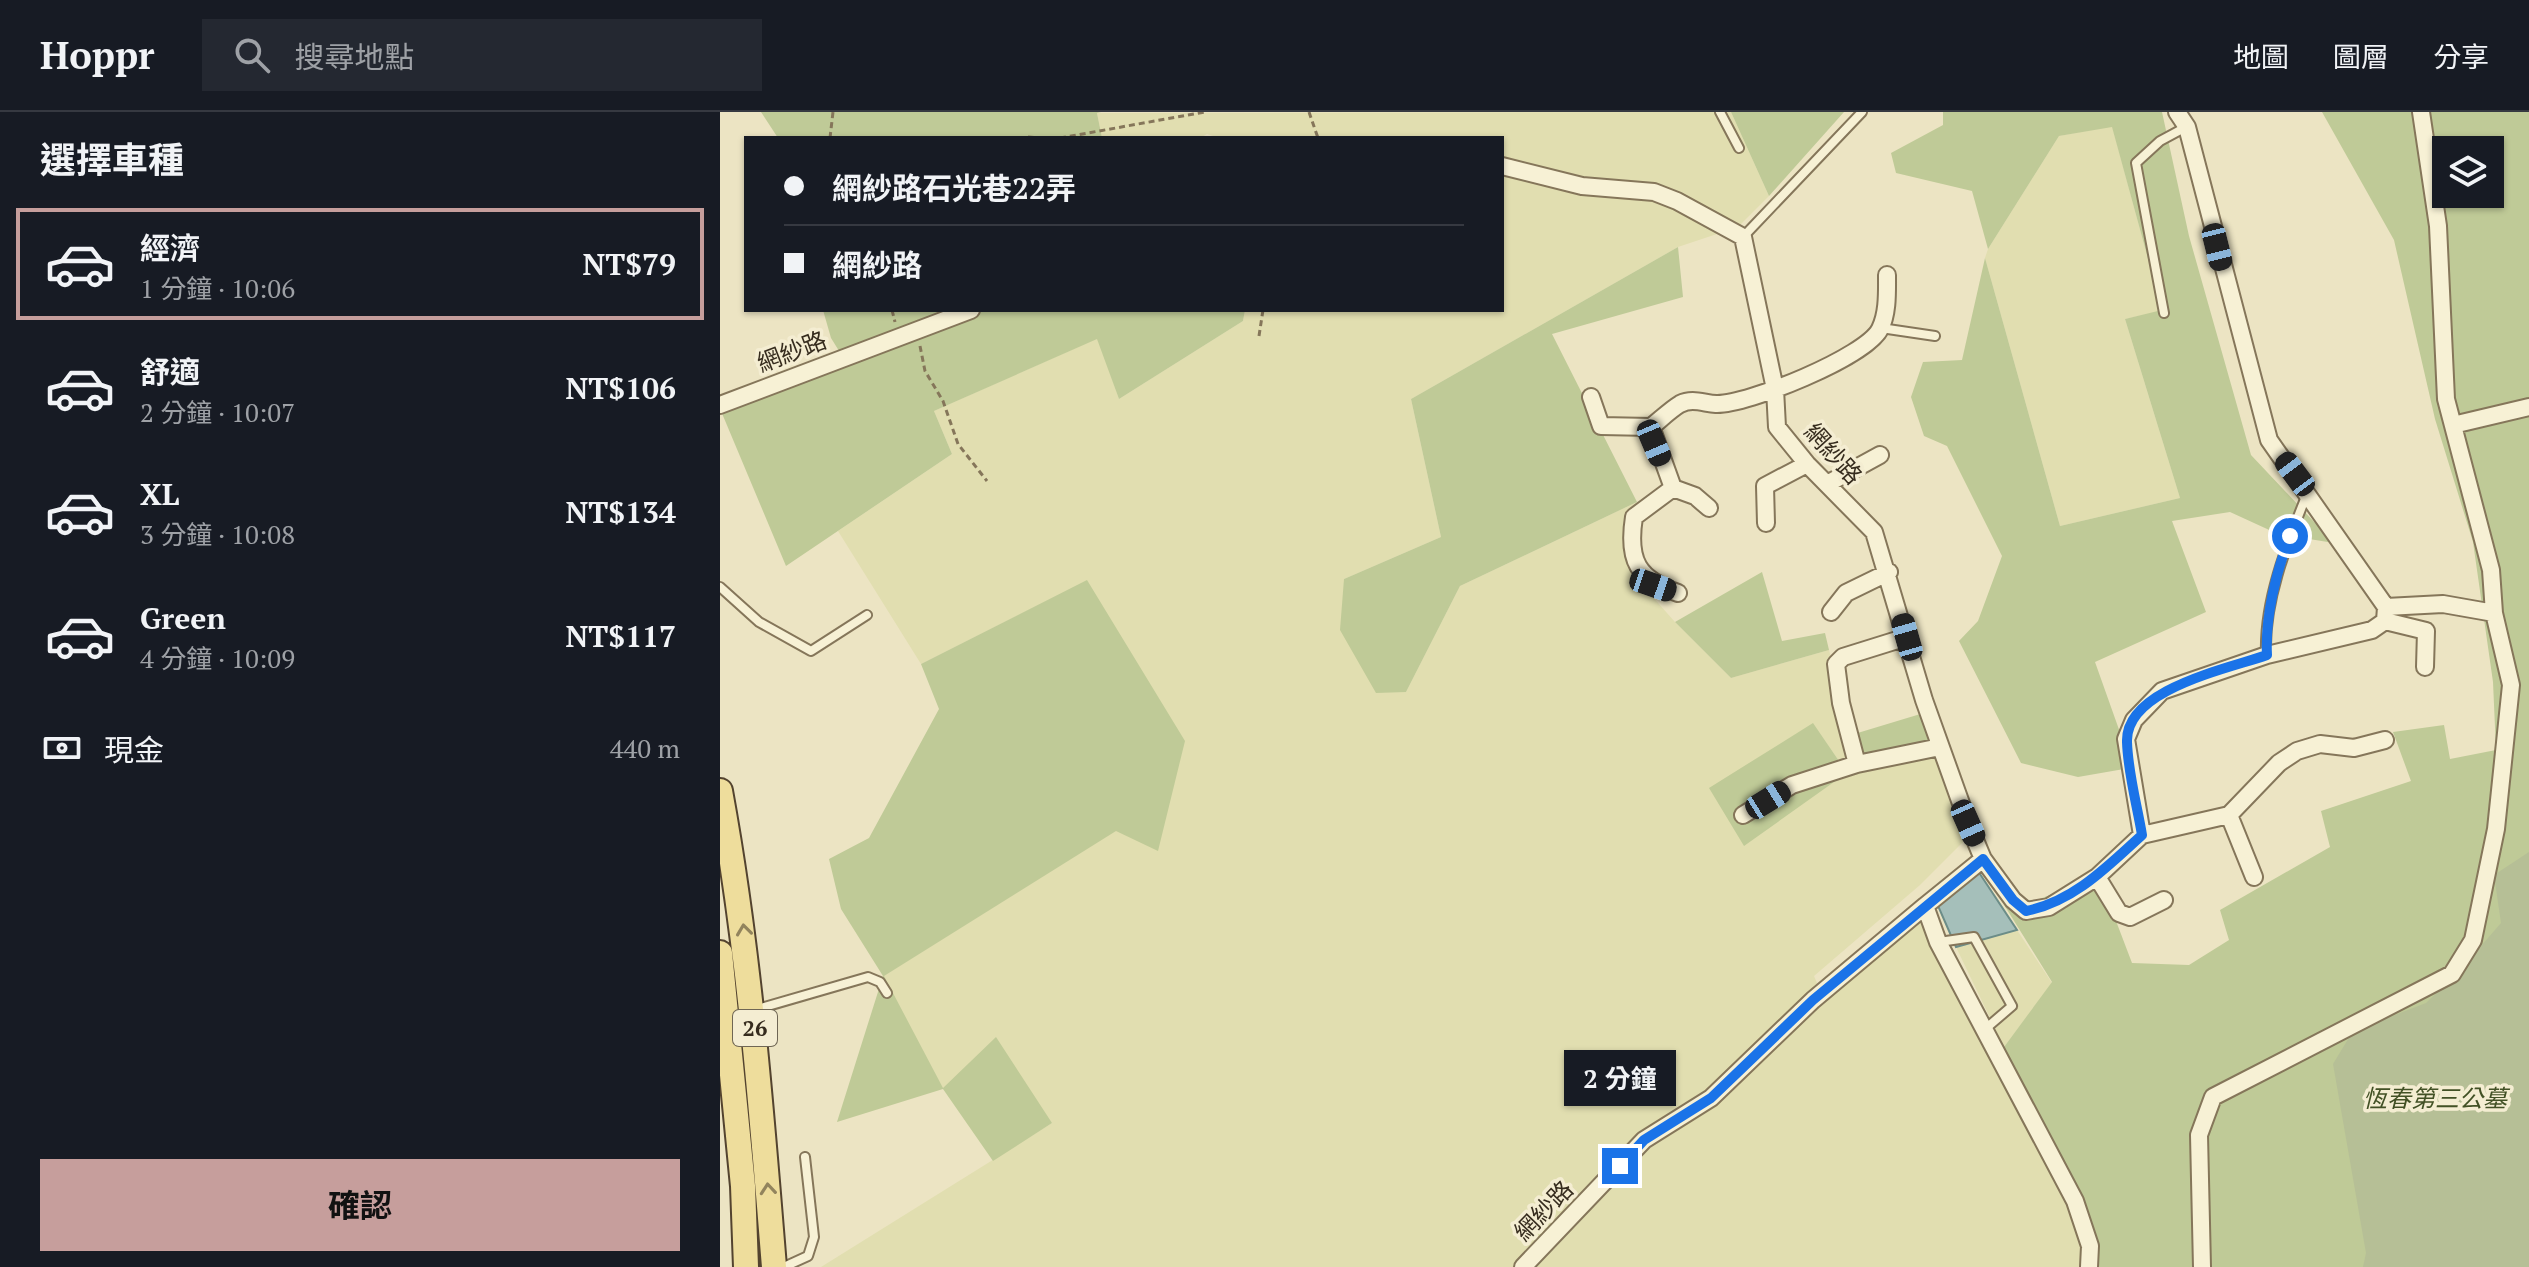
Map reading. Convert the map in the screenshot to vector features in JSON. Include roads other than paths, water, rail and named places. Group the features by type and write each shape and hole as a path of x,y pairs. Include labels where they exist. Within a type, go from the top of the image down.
{"main road":[{"name":"26","path":"720,791 740,903 753,1010 774,1267"},
{"name":"26","path":"720,953 743,1186 746,1267"}],"street":[{"path":"2177,112 2187,127 2269,440 2308,492 2386,614 2426,631 2425,667"},
{"path":"2202,1267 2199,1135 2213,1097 2452,974 2473,940 2496,829 2511,685 2494,613 2491,570 2446,399 2438,226 2421,112"},
{"path":"1504,166 1582,186 1654,192 1743,237"},
{"name":"網紗路","path":"1523,1267 1644,1140 1711,1098 1813,1000 1983,859 1940,747 1889,572 1874,532 1807,464 1777,427 1775,389 1743,237"},
{"path":"1591,397 1601,426 1651,427 1681,404 1704,400 1716,404 1775,389 1853,355 1870,344 1881,328 1887,302 1887,275"},
{"name":"網紗路","path":"720,405 966,312"},
{"path":"2453,425 2529,407"},
{"path":"1651,427 1673,488"},
{"path":"1827,484 1880,455"},
{"path":"1766,523 1765,486 1807,464"},
{"path":"1673,488 1695,496 1709,508"},
{"path":"1673,488 1634,517 1632,540 1636,564 1653,585 1678,593"},
{"path":"1831,612 1846,593 1889,572"},
{"path":"2142,835 2126,739 2134,720 2162,691 2267,655 2372,630 2386,614 2443,604 2494,613"},
{"path":"1857,764 1841,703 1836,664 1843,657 1907,637"},
{"path":"1983,859 2013,900 2026,911 2049,907 2097,877 2142,835 2229,815 2279,763 2297,751 2320,744 2354,748 2385,740"},
{"path":"1743,815 1792,785 1857,764 1940,747"},
{"path":"2229,815 2254,877"},
{"path":"2097,877 2119,913 2130,917 2164,900"},
{"path":"1925,906 1938,942 2075,1201 2090,1246 2089,1267"}],"lane":[{"path":"1720,112 1739,148"},
{"path":"1743,237 1862,112"},
{"path":"2164,313 2136,163 2160,141 2187,127"},
{"path":"1881,328 1935,336"},
{"path":"2267,655 2266,639 2282,558 2308,492"},
{"path":"720,587 759,622 811,651 867,615"},
{"path":"1938,942 1974,937 2012,1006 1984,1030"},
{"path":"753,1010 868,977 880,982 887,993"},
{"path":"784,1267 808,1256 814,1237 805,1157"}],"water":[{"path":"1978,871 2017,930 1956,947 1935,899"}],"park label":[{"name":"恆春第三公墓","path":"2435,1099"}]}
